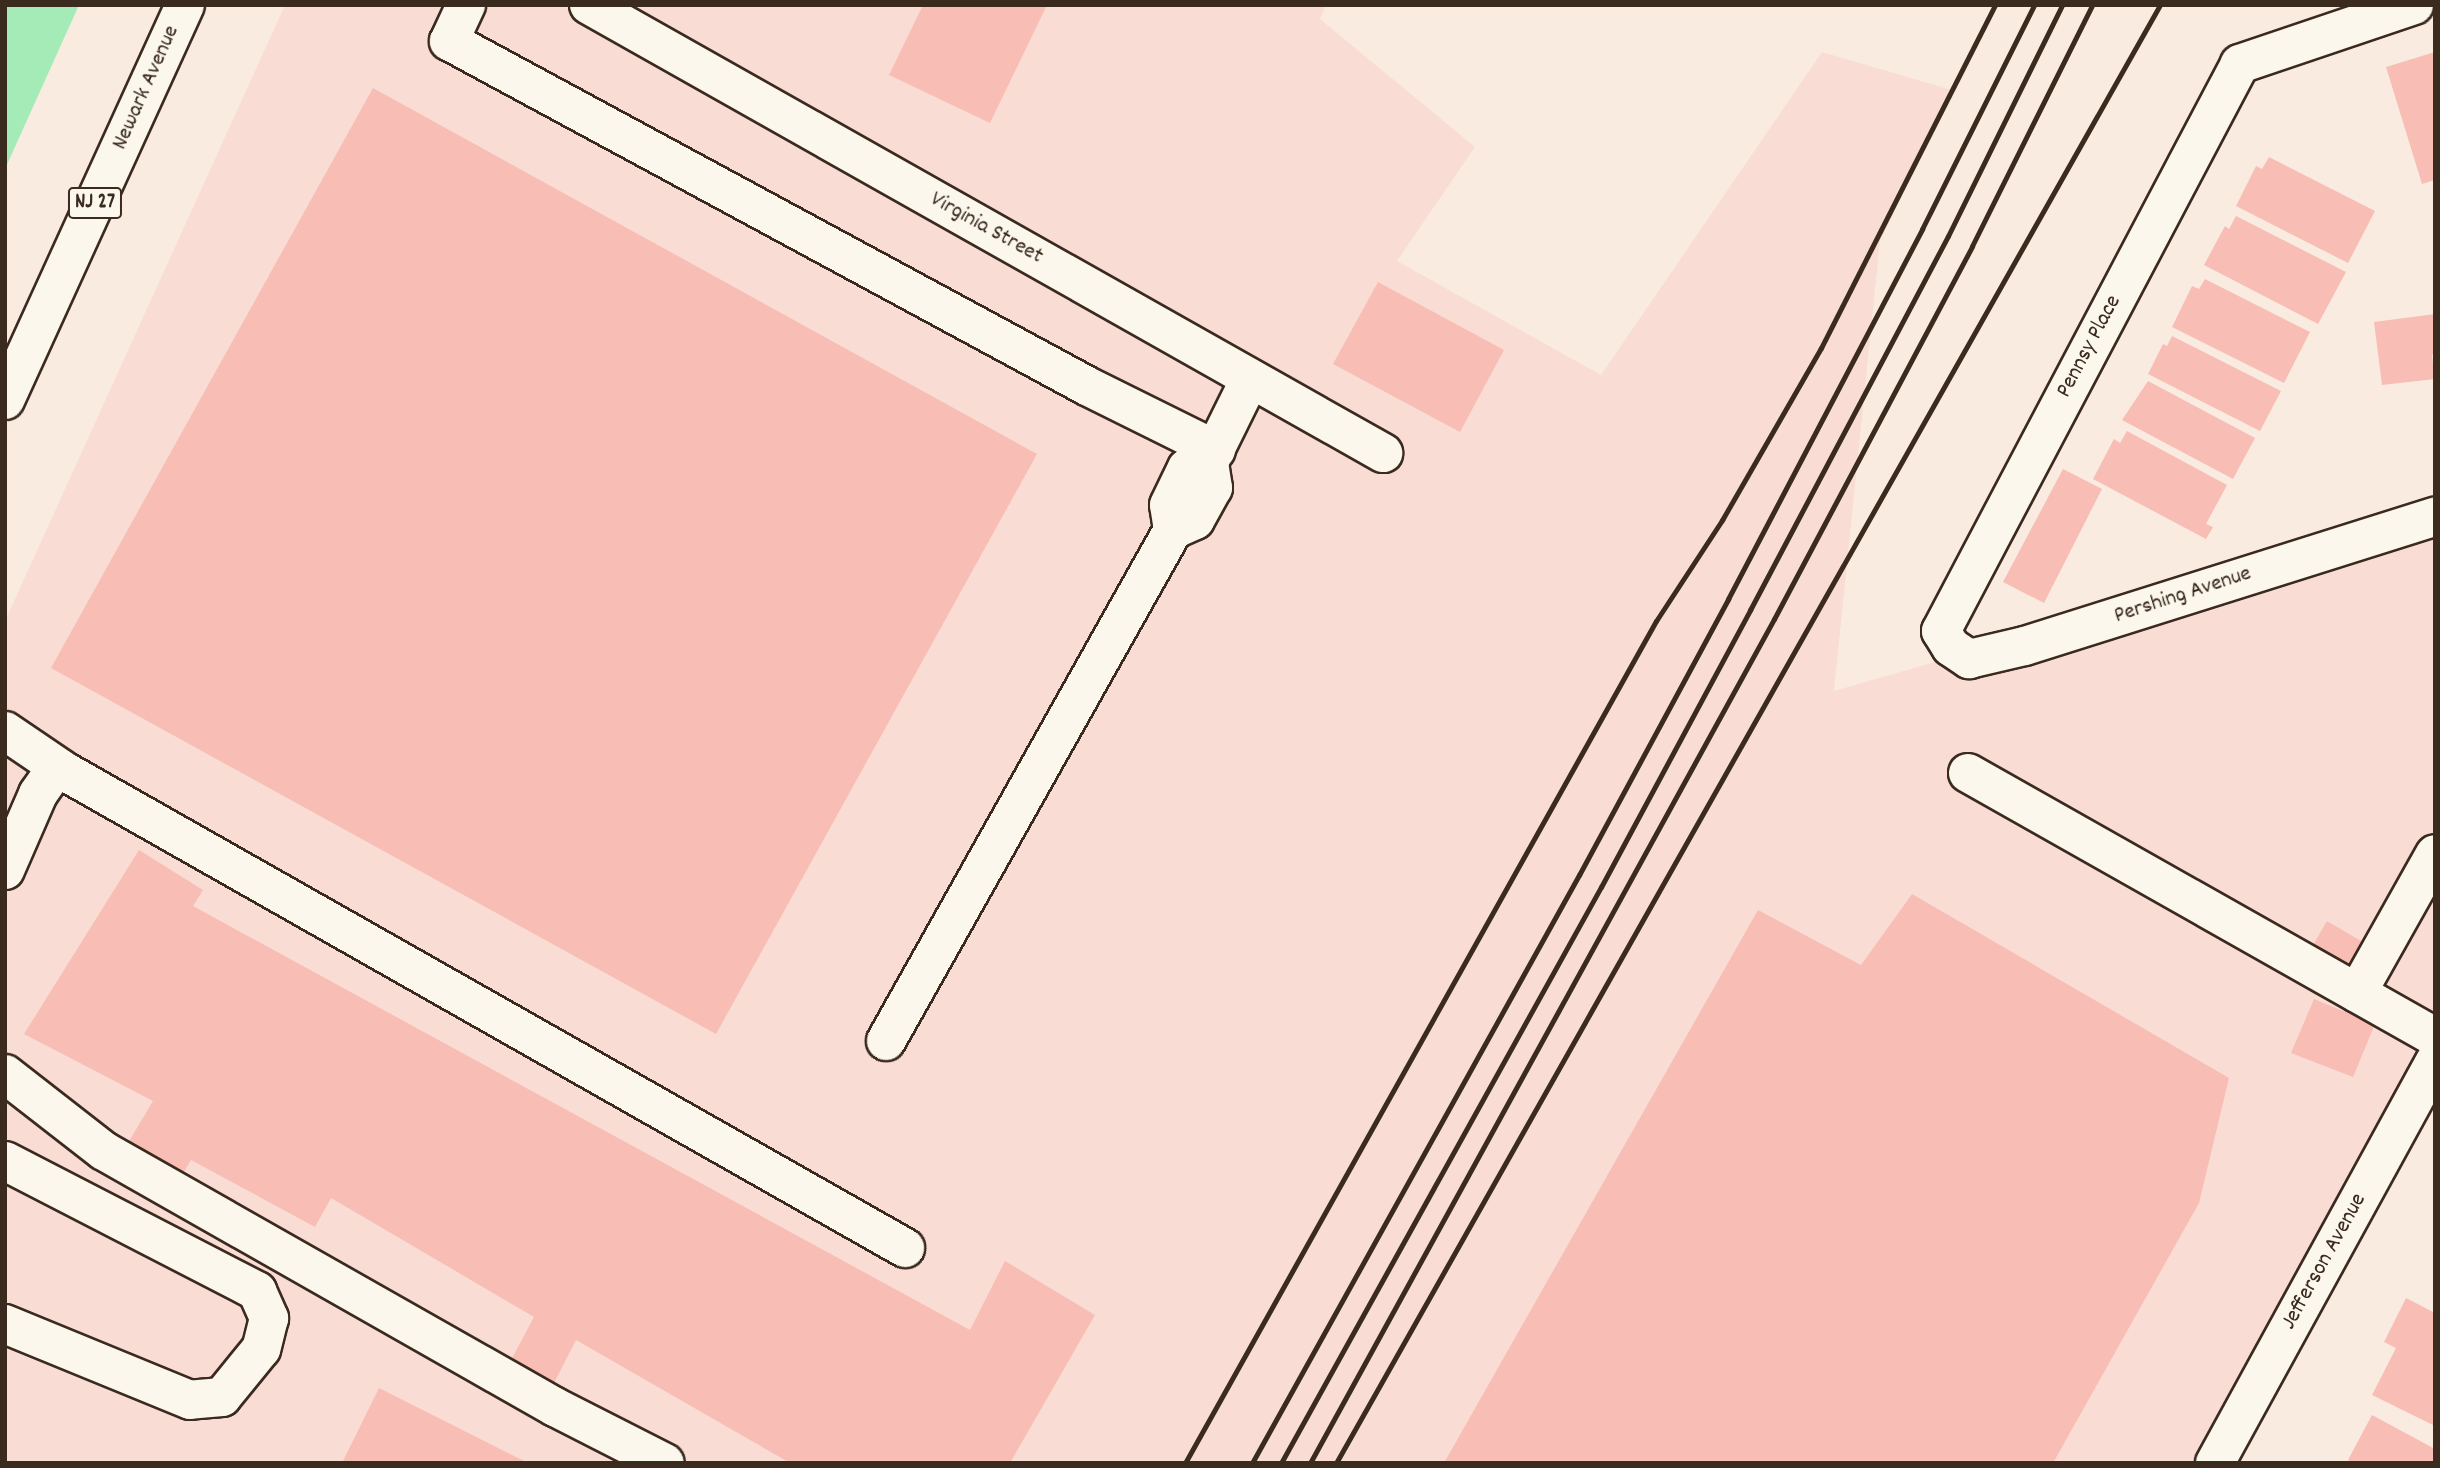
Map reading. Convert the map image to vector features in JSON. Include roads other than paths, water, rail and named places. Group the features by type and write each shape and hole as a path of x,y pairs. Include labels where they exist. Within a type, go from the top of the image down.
{"street":[{"name":"Newark Avenue","path":"5,400 185,5"},
{"path":"466,5 449,41 1212,456"},
{"name":"Virginia Street","path":"589,5 1383,453"},
{"name":"Pennsy Place","path":"1941,631 2240,64 2414,5"},
{"path":"886,1041 1173,530 1195,520 1213,488 1212,456 1250,379"},
{"name":"Pershing Avenue","path":"1941,631 1951,648 1969,659 2025,646 2435,517"},
{"path":"5,730 57,767 905,1248"},
{"path":"5,870 38,794 57,767"},
{"path":"1968,774 2435,1037"},
{"path":"2357,993 2435,854"},
{"name":"Jefferson Avenue","path":"2215,1463 2435,1060"},
{"path":"5,1074 104,1151 555,1407 665,1463"},
{"path":"5,1161 257,1291 269,1318 261,1349 222,1397 190,1400 5,1324"}],"railway":[{"path":"1185,1463 1656,621 1722,520 1821,348 1995,5"},
{"path":"1252,1463 1579,875 1728,599 1922,229 2034,5"},
{"path":"1281,1463 1601,887 1750,610 1948,236 2062,5"},
{"path":"1310,1463 1774,619 1972,246 2092,5"},
{"path":"1336,1463 2160,5"}]}
